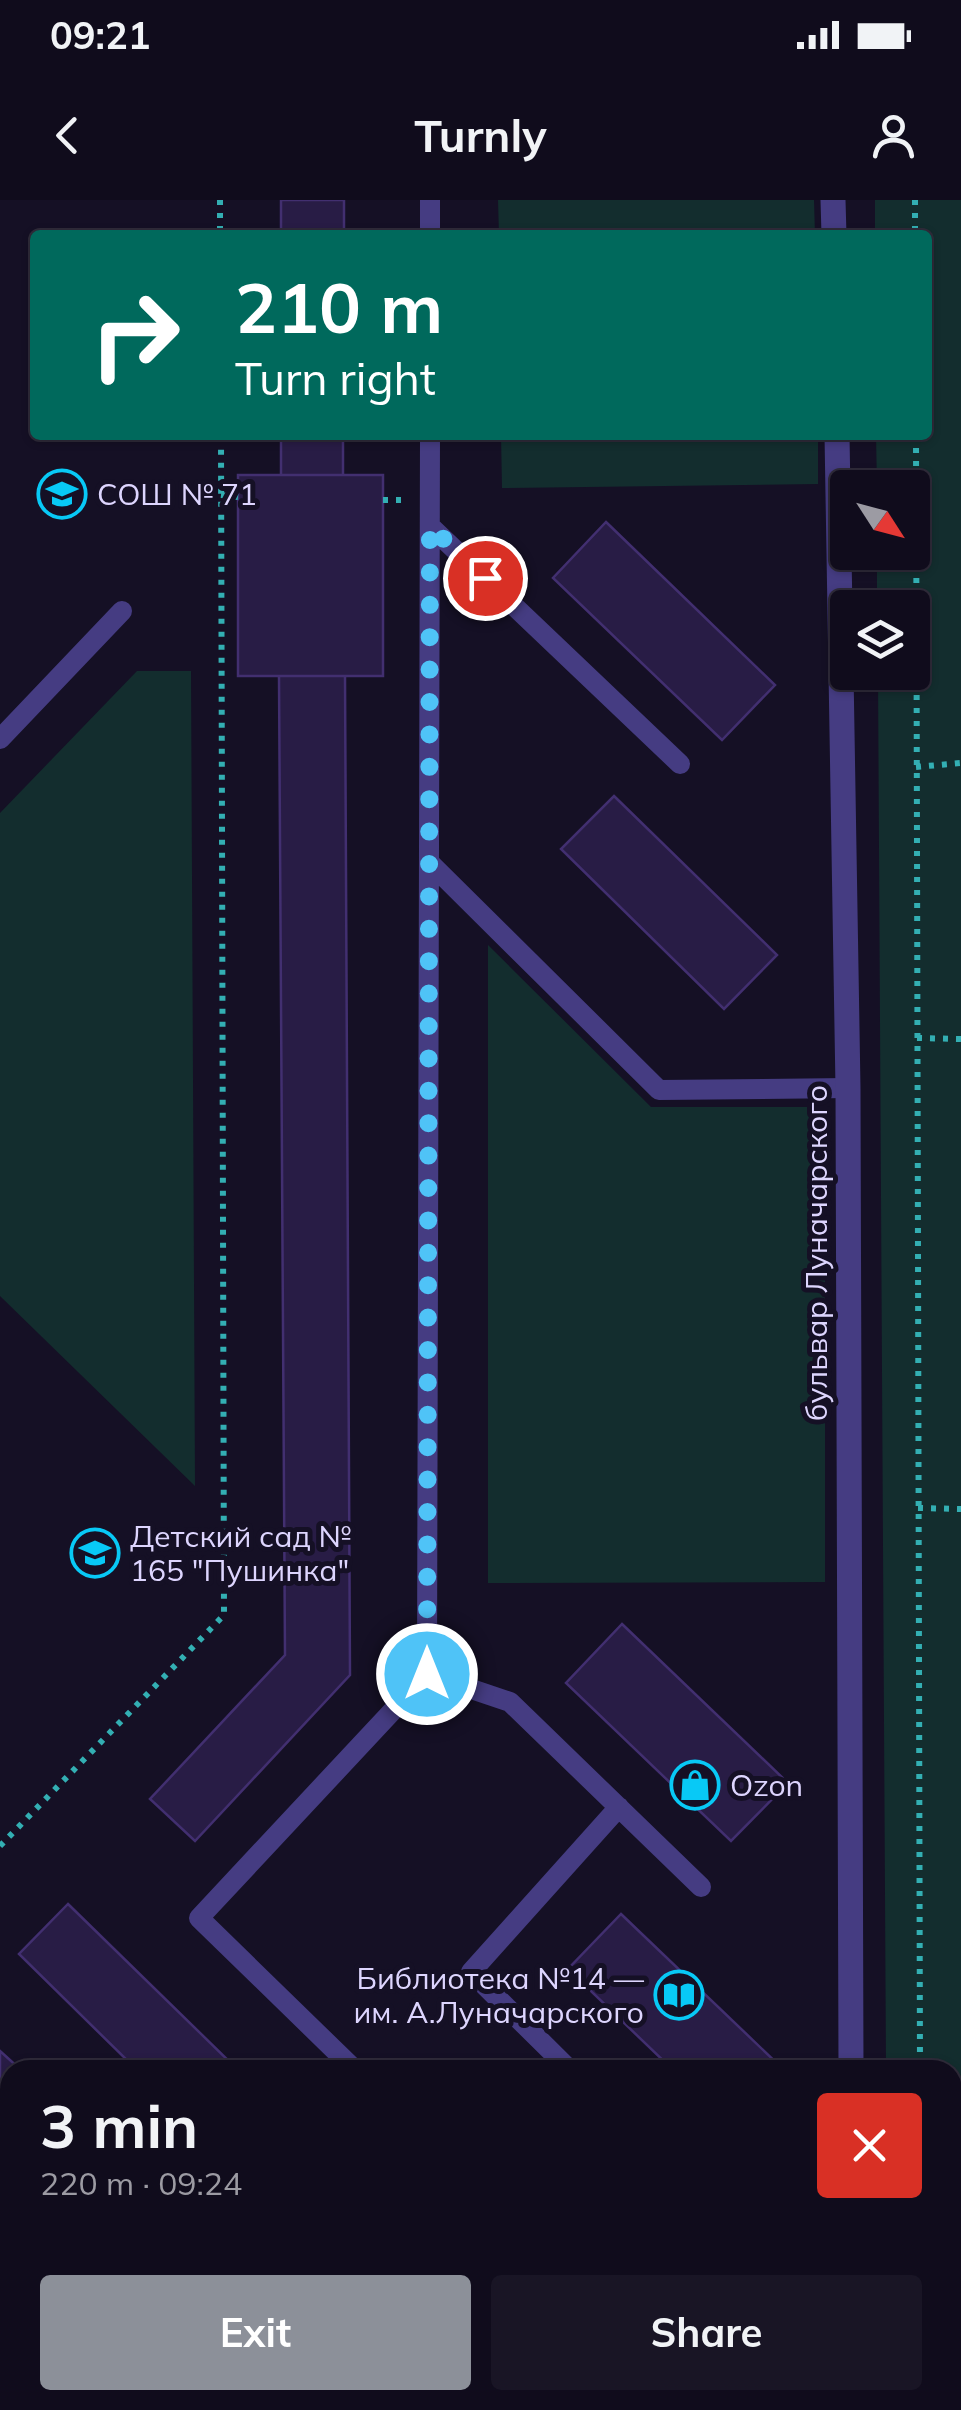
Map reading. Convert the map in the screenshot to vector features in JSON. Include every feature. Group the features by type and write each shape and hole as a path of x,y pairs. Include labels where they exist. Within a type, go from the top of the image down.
{"street":[{"path":"833,200 834,230"},
{"name":"бульвар Луначарского","path":"837,440 848,1088 852,2060"}],"lane":[{"path":"430,200 430,230"},
{"path":"345,2060 199,1918 427,1674 430,440"},
{"path":"430,526 680,764"},
{"path":"0,739 122,611"},
{"path":"429,862 659,1090 848,1088"},
{"path":"427,1674 510,1702 701,1887"},
{"path":"560,2060 471,1972 619,1807"}],"path":[{"path":"220,200 220,230"},
{"path":"915,200 915,230"},
{"path":"0,1846 224,1615 221,440"},
{"path":"916,440 920,2060"},
{"path":"221,495 238,497"},
{"path":"916,766 961,763"},
{"path":"917,1038 961,1039"},
{"path":"918,1508 961,1510"}],"green space":[{"path":"498,200 814,200 815,230 499,230"},
{"path":"875,200 961,200 961,2060 886,2060 878,690 930,690 930,590 877,590 877,570 930,570 930,470 877,470 876,440 932,440 932,230 875,230"},
{"path":"501,440 818,440 818,484 502,488"},
{"path":"137,671 191,671 195,1486 0,1296 0,813"},
{"path":"488,945 651,1107 825,1107 825,1582 488,1583"}],"building":[{"path":"281,200 344,200 344,230 281,230"},
{"path":"281,440 343,440 343,475 281,475"},
{"path":"238,475 383,475 383,676 238,676"},
{"path":"606,522 775,685 722,740 553,578"},
{"path":"279,676 345,676 350,1675 195,1841 150,1799 285,1655"},
{"path":"614,796 777,955 724,1009 561,849"},
{"path":"622,1624 788,1783 731,1841 566,1683"},
{"path":"68,1904 228,2060 127,2060 19,1954"},
{"path":"621,1914 774,2060 663,2060 568,1969"}],"place":[{"name":"СОШ № 71","path":"62,494"},
{"name":"Детский сад № 165 \"Пушинка\"","path":"95,1553"},
{"name":"Ozon","path":"695,1785"},
{"name":"Библиотека №14 — им. А.Луначарского","path":"679,1995"}],"route":[{"path":"427,1674 430,526 485,578"}]}
